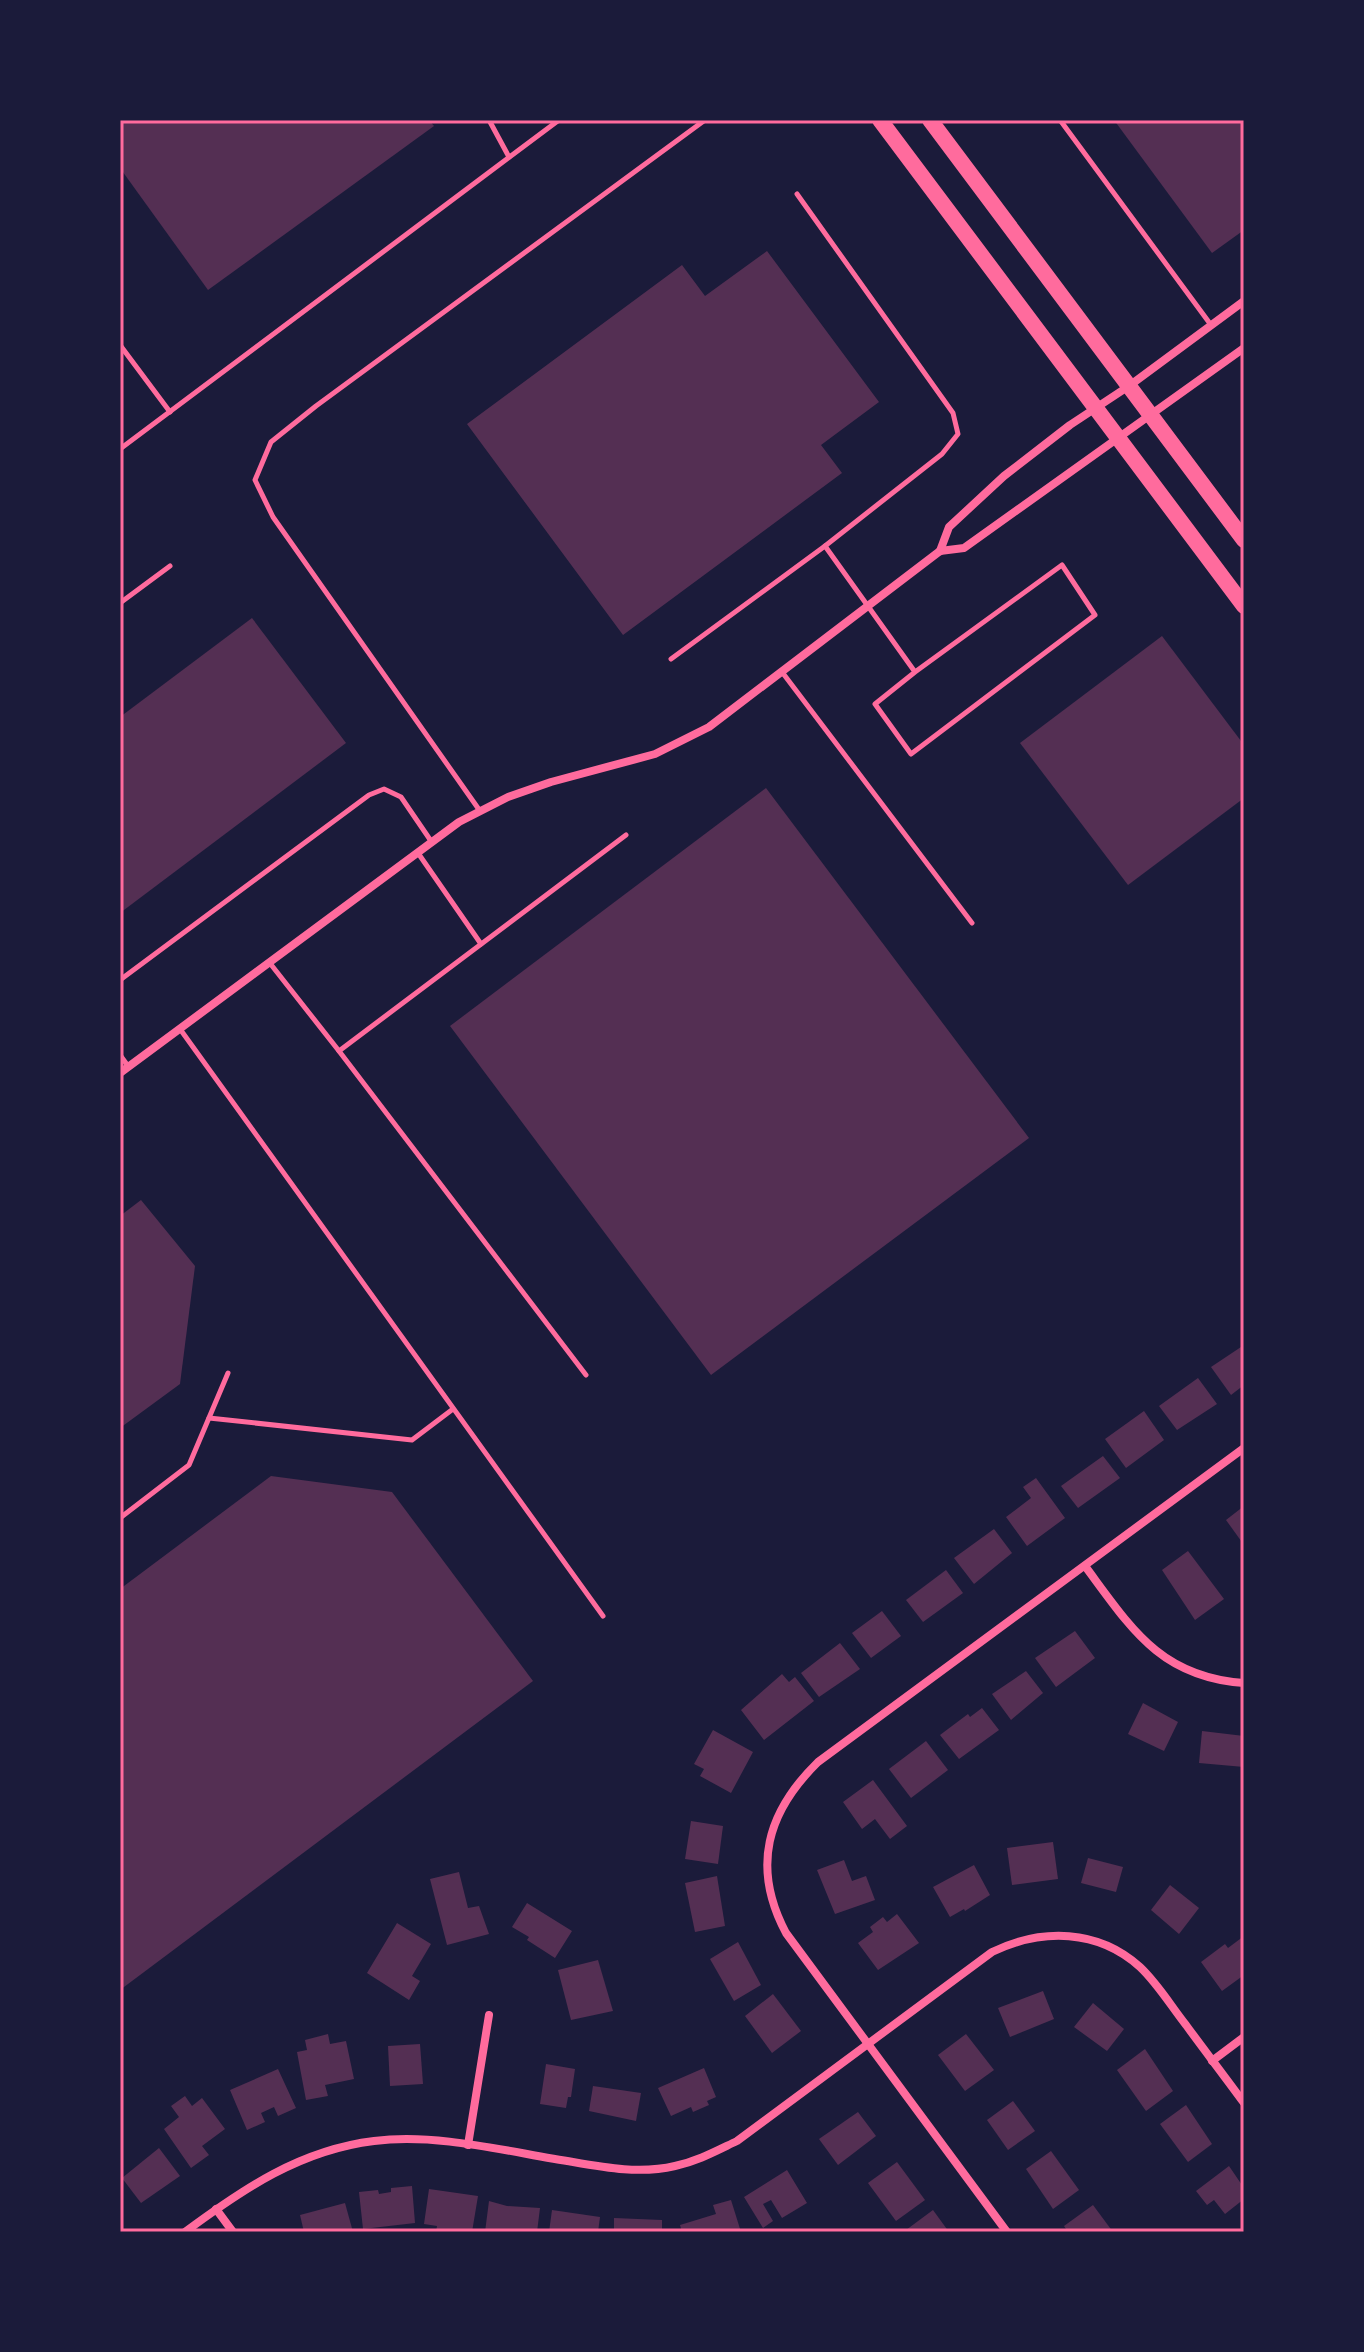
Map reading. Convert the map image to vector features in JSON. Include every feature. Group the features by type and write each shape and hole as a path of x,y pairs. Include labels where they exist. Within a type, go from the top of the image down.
{"main road":[{"path":"880,120 1244,606"},
{"path":"930,120 1244,540"}],"street":[{"path":"940,551 949,527 1004,476 1244,301"},
{"path":"120,1073 431,841 480,811 551,782 655,754 709,727 940,551 964,548 1244,348"},
{"path":"1007,2232 786,1933 772,1899 768,1873 777,1817 785,1799 818,1762 1244,1448"},
{"path":"1085,1566 1136,1634 1158,1654 1201,1677 1244,1683"},
{"path":"185,2232 250,2185 286,2165 343,2146 383,2140 423,2139 634,2171 673,2167 711,2155 737,2141 976,1964 1011,1943 1030,1937 1080,1937 1125,1955 1148,1975 1244,2103"},
{"path":"468,2145 489,2015"},
{"path":"1212,2061 1244,2037"},
{"path":"216,2209 233,2232"}],"lane":[{"path":"489,120 509,157"},
{"path":"120,449 559,120"},
{"path":"480,811 273,517 255,480 271,442 282,433 705,120"},
{"path":"1060,120 1211,325"},
{"path":"671,659 825,546 942,454 958,434 953,413 797,194"},
{"path":"120,345 170,412"},
{"path":"825,546 915,672"},
{"path":"1062,565 1095,615 911,754 875,704 915,672 1062,565"},
{"path":"120,603 170,566"},
{"path":"782,671 972,923"},
{"path":"120,980 369,795 384,789 401,797 431,841"},
{"path":"339,1051 626,835"},
{"path":"418,852 481,944"},
{"path":"269,962 586,1375"},
{"path":"180,1028 603,1616"},
{"path":"120,1055 129,1066"},
{"path":"120,1518 189,1465 228,1373"},
{"path":"209,1418 412,1440 453,1409"}],"building":[{"path":"120,120 429,120 434,126 208,290 120,168"},
{"path":"1114,120 1244,120 1244,230 1212,253"},
{"path":"767,251 879,402 821,445 842,473 623,635 467,424 682,265 705,296"},
{"path":"252,618 346,743 120,913 120,717"},
{"path":"1162,636 1244,745 1244,798 1128,885 1020,743"},
{"path":"766,788 1029,1138 711,1375 450,1026"},
{"path":"141,1200 195,1266 180,1384 120,1428 120,1216"},
{"path":"1241,1347 1244,1351 1244,1385 1231,1395 1211,1367"},
{"path":"1198,1378 1217,1404 1177,1430 1159,1406"},
{"path":"1144,1411 1164,1440 1126,1468 1105,1439"},
{"path":"1103,1456 1120,1478 1078,1508 1061,1486"},
{"path":"271,1476 392,1492 533,1681 120,1990 120,1589"},
{"path":"1036,1478 1065,1518 1027,1546 1006,1517 1031,1498 1023,1487"},
{"path":"1244,1506 1244,1545 1226,1520"},
{"path":"994,1529 1012,1553 974,1584 954,1558"},
{"path":"1188,1551 1224,1599 1195,1620 1162,1570"},
{"path":"946,1570 963,1593 923,1622 906,1600"},
{"path":"882,1611 901,1636 871,1658 852,1633"},
{"path":"1075,1631 1095,1658 1056,1687 1035,1658"},
{"path":"840,1643 860,1669 819,1697 801,1673"},
{"path":"1026,1671 1043,1693 1011,1720 992,1694"},
{"path":"782,1674 789,1682 795,1677 814,1701 764,1740 741,1710"},
{"path":"1143,1703 1178,1722 1164,1751 1128,1734"},
{"path":"982,1708 999,1730 959,1759 940,1735 968,1714 970,1717"},
{"path":"713,1730 753,1752 731,1793 700,1776 704,1769 694,1764"},
{"path":"1202,1731 1244,1736 1244,1767 1199,1763"},
{"path":"926,1741 948,1770 911,1798 889,1769"},
{"path":"873,1780 907,1826 890,1839 875,1819 862,1829 843,1802"},
{"path":"691,1821 723,1826 718,1864 685,1859"},
{"path":"1053,1842 1058,1879 1012,1885 1007,1848"},
{"path":"1088,1858 1123,1867 1116,1892 1081,1883"},
{"path":"844,1860 852,1881 866,1876 875,1900 835,1914 817,1870"},
{"path":"974,1865 990,1895 950,1917 933,1887"},
{"path":"459,1872 468,1908 479,1906 489,1934 447,1945 430,1879"},
{"path":"717,1876 725,1926 695,1932 685,1883"},
{"path":"1170,1885 1199,1908 1179,1934 1151,1910"},
{"path":"527,1903 572,1931 555,1958 512,1927"},
{"path":"897,1914 919,1943 878,1970 858,1943 873,1932 870,1927 883,1917 887,1922"},
{"path":"397,1923 431,1944 412,1976 420,1981 409,2000 367,1973"},
{"path":"1244,1936 1244,1975 1222,1991 1201,1962 1225,1944 1228,1948"},
{"path":"738,1942 761,1985 734,2001 710,1959"},
{"path":"598,1960 613,2011 571,2020 558,1970"},
{"path":"1043,1991 1054,2019 1010,2037 998,2008"},
{"path":"773,1994 801,2031 772,2053 745,2016"},
{"path":"1093,2003 1124,2029 1107,2051 1074,2027"},
{"path":"328,2034 330,2044 346,2041 354,2079 325,2085 328,2096 306,2100 297,2052 307,2050 305,2040"},
{"path":"966,2034 994,2070 965,2091 938,2055"},
{"path":"420,2044 423,2084 390,2086 388,2046"},
{"path":"1145,2049 1173,2091 1146,2111 1117,2070"},
{"path":"546,2064 575,2069 566,2108 540,2104"},
{"path":"704,2068 716,2097 707,2101 709,2105 693,2112 691,2107 671,2116 658,2088"},
{"path":"278,2069 296,2108 278,2116 274,2107 261,2113 265,2122 247,2130 230,2090"},
{"path":"593,2086 641,2093 636,2121 589,2111"},
{"path":"185,2096 192,2106 202,2098 225,2129 202,2146 209,2155 191,2168 164,2129 179,2117 171,2106"},
{"path":"1013,2101 1035,2131 1008,2150 987,2120"},
{"path":"1186,2105 1212,2144 1188,2162 1160,2124"},
{"path":"858,2112 876,2136 838,2165 819,2139"},
{"path":"159,2148 180,2176 141,2203 122,2178"},
{"path":"1051,2151 1079,2190 1053,2209 1026,2169"},
{"path":"897,2162 925,2200 896,2221 868,2183"},
{"path":"1229,2166 1244,2188 1244,2199 1225,2214 1214,2200 1207,2205 1196,2191"},
{"path":"787,2170 807,2203 782,2218 771,2200 763,2204 773,2221 763,2228 744,2197"},
{"path":"412,2186 415,2223 363,2229 359,2192 378,2190 379,2194 391,2192 391,2188"},
{"path":"429,2189 478,2196 472,2232 454,2229 454,2232 436,2232 437,2226 424,2224"},
{"path":"731,2200 741,2232 682,2232 680,2225 716,2214 713,2205"},
{"path":"489,2201 507,2206 540,2208 537,2232 485,2232"},
{"path":"345,2203 353,2232 304,2232 300,2215"},
{"path":"1093,2205 1113,2232 1068,2232 1064,2226"},
{"path":"552,2210 600,2217 598,2232 549,2232"},
{"path":"933,2210 949,2232 907,2232 906,2230"},
{"path":"614,2218 662,2220 662,2232 614,2232"}]}
